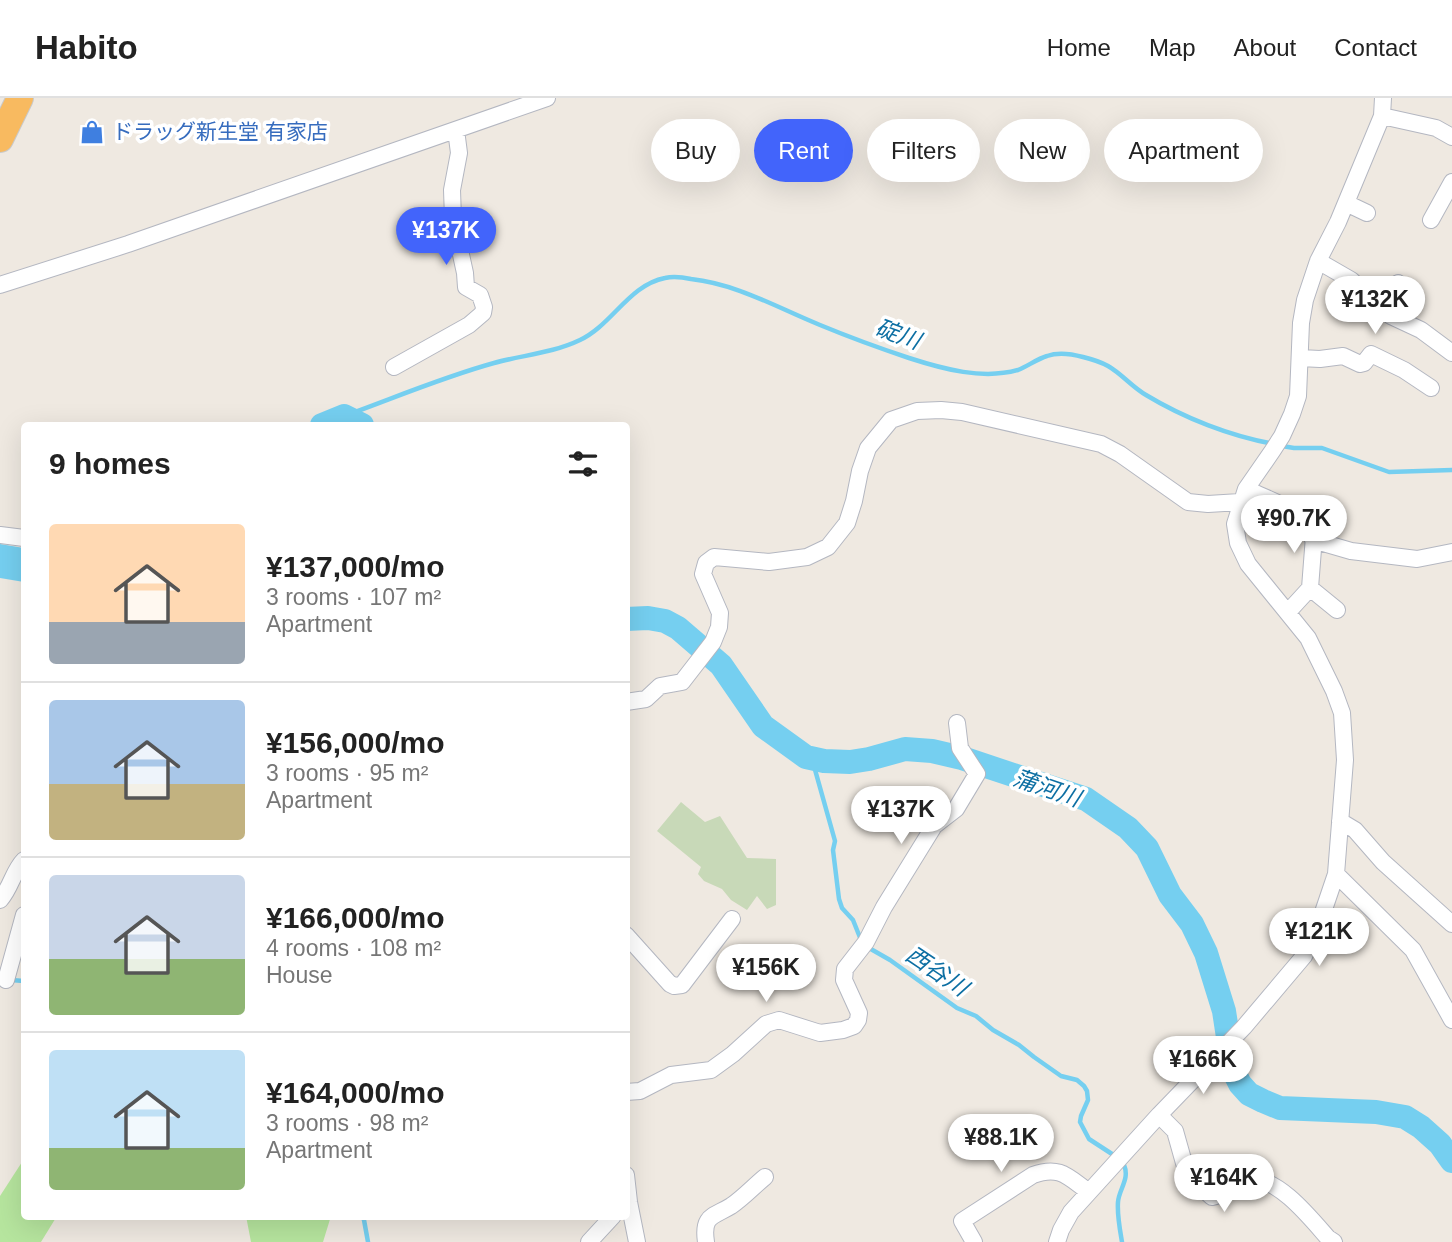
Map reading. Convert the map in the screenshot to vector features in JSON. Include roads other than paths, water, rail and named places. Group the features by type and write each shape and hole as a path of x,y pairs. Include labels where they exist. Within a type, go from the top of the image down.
{"highway":[{"path":"0,139 20,98"}],"street":[{"path":"0,285 128,244 547,98"},
{"path":"1057,1242 1071,1212 1244,1027 1304,956 1318,928 1336,874 1345,760 1342,713 1308,638 1248,565 1238,543 1235,524 1243,496 1282,436 1298,396 1301,323 1305,300 1318,261 1346,203 1379,104 1452,137"},
{"path":"394,368 469,325 483,313 480,295 466,287 466,273 453,218 452,190 458,153 456,130"},
{"path":"1431,220 1452,182"},
{"path":"1346,203 1367,213"},
{"path":"1318,261 1351,280 1391,316 1421,330 1452,352"},
{"path":"1382,308 1398,283"},
{"path":"1300,358 1343,356 1360,364 1371,354 1404,370 1431,388"},
{"path":"630,701 646,699 660,686 682,682 713,642 719,627 720,613 703,574 706,563 714,557 769,562 807,557 828,547 848,523 868,448 891,420 916,411 962,412 1101,444 1120,454 1188,502 1208,504 1243,496 1293,512 1312,528 1313,540 1310,588 1288,612"},
{"path":"0,535 21,538"},
{"path":"1313,540 1351,551 1417,559 1452,552"},
{"path":"1310,588 1337,610"},
{"path":"630,1092 640,1091 671,1075 711,1070 772,1021 787,1021 820,1033 854,1026 859,1013 844,980 845,970 865,943 934,826 956,809 976,775 960,748 957,723"},
{"path":"1340,821 1354,830 1383,862 1452,924"},
{"path":"0,900 21,864"},
{"path":"1336,874 1413,950 1452,1020"},
{"path":"630,939 670,984 678,986 682,985 732,919"},
{"path":"12,975 21,930"},
{"path":"1159,1115 1175,1131 1184,1163 1194,1181 1212,1197 1251,1180 1268,1183 1292,1199 1334,1242"},
{"path":"974,1242 961,1221 1033,1175 1046,1170 1055,1171 1089,1192"},
{"path":"706,1242 709,1219 715,1213 732,1206 765,1177"},
{"path":"630,1212 637,1242"},
{"path":"589,1242 610,1220"}],"water":[{"path":"331,415 344,416 339,422 311,422"},
{"path":"0,544 21,548 21,582 0,578"}],"waterway":[{"name":"碇川","path":"344,416 437,381 580,340 602,325 641,289 652,282 678,277 741,291 864,342 949,369 991,374 1018,370 1043,357 1056,354 1089,359 1108,366 1141,392 1176,411 1224,431 1274,444"},
{"name":"碇川","path":"329,422 344,416 356,422"},
{"name":"碇川","path":"1282,446 1322,448 1389,472 1452,470"},
{"name":"蒲河川","path":"630,619 665,621 678,628 721,665 763,726 806,757 850,762 905,749 932,751 962,758 1086,799 1128,828 1147,848 1170,895 1192,924 1206,953 1224,1011 1233,1070 1249,1094 1280,1108 1376,1112 1405,1117 1440,1144 1452,1161"},
{"name":"西谷川","path":"812,759 835,841 833,850 839,899 842,908 853,920 861,940 957,1008 976,1016 1061,1076 1077,1080 1087,1091 1088,1100 1080,1122 1089,1139 1112,1154"},
{"path":"11,980 21,981"},
{"name":"西谷川","path":"1122,1242 1118,1207 1126,1175 1124,1165"},
{"path":"364,1220 368,1242"}],"place":[{"name":"ドラッグ新生堂 有家店","path":"92,132"}]}
